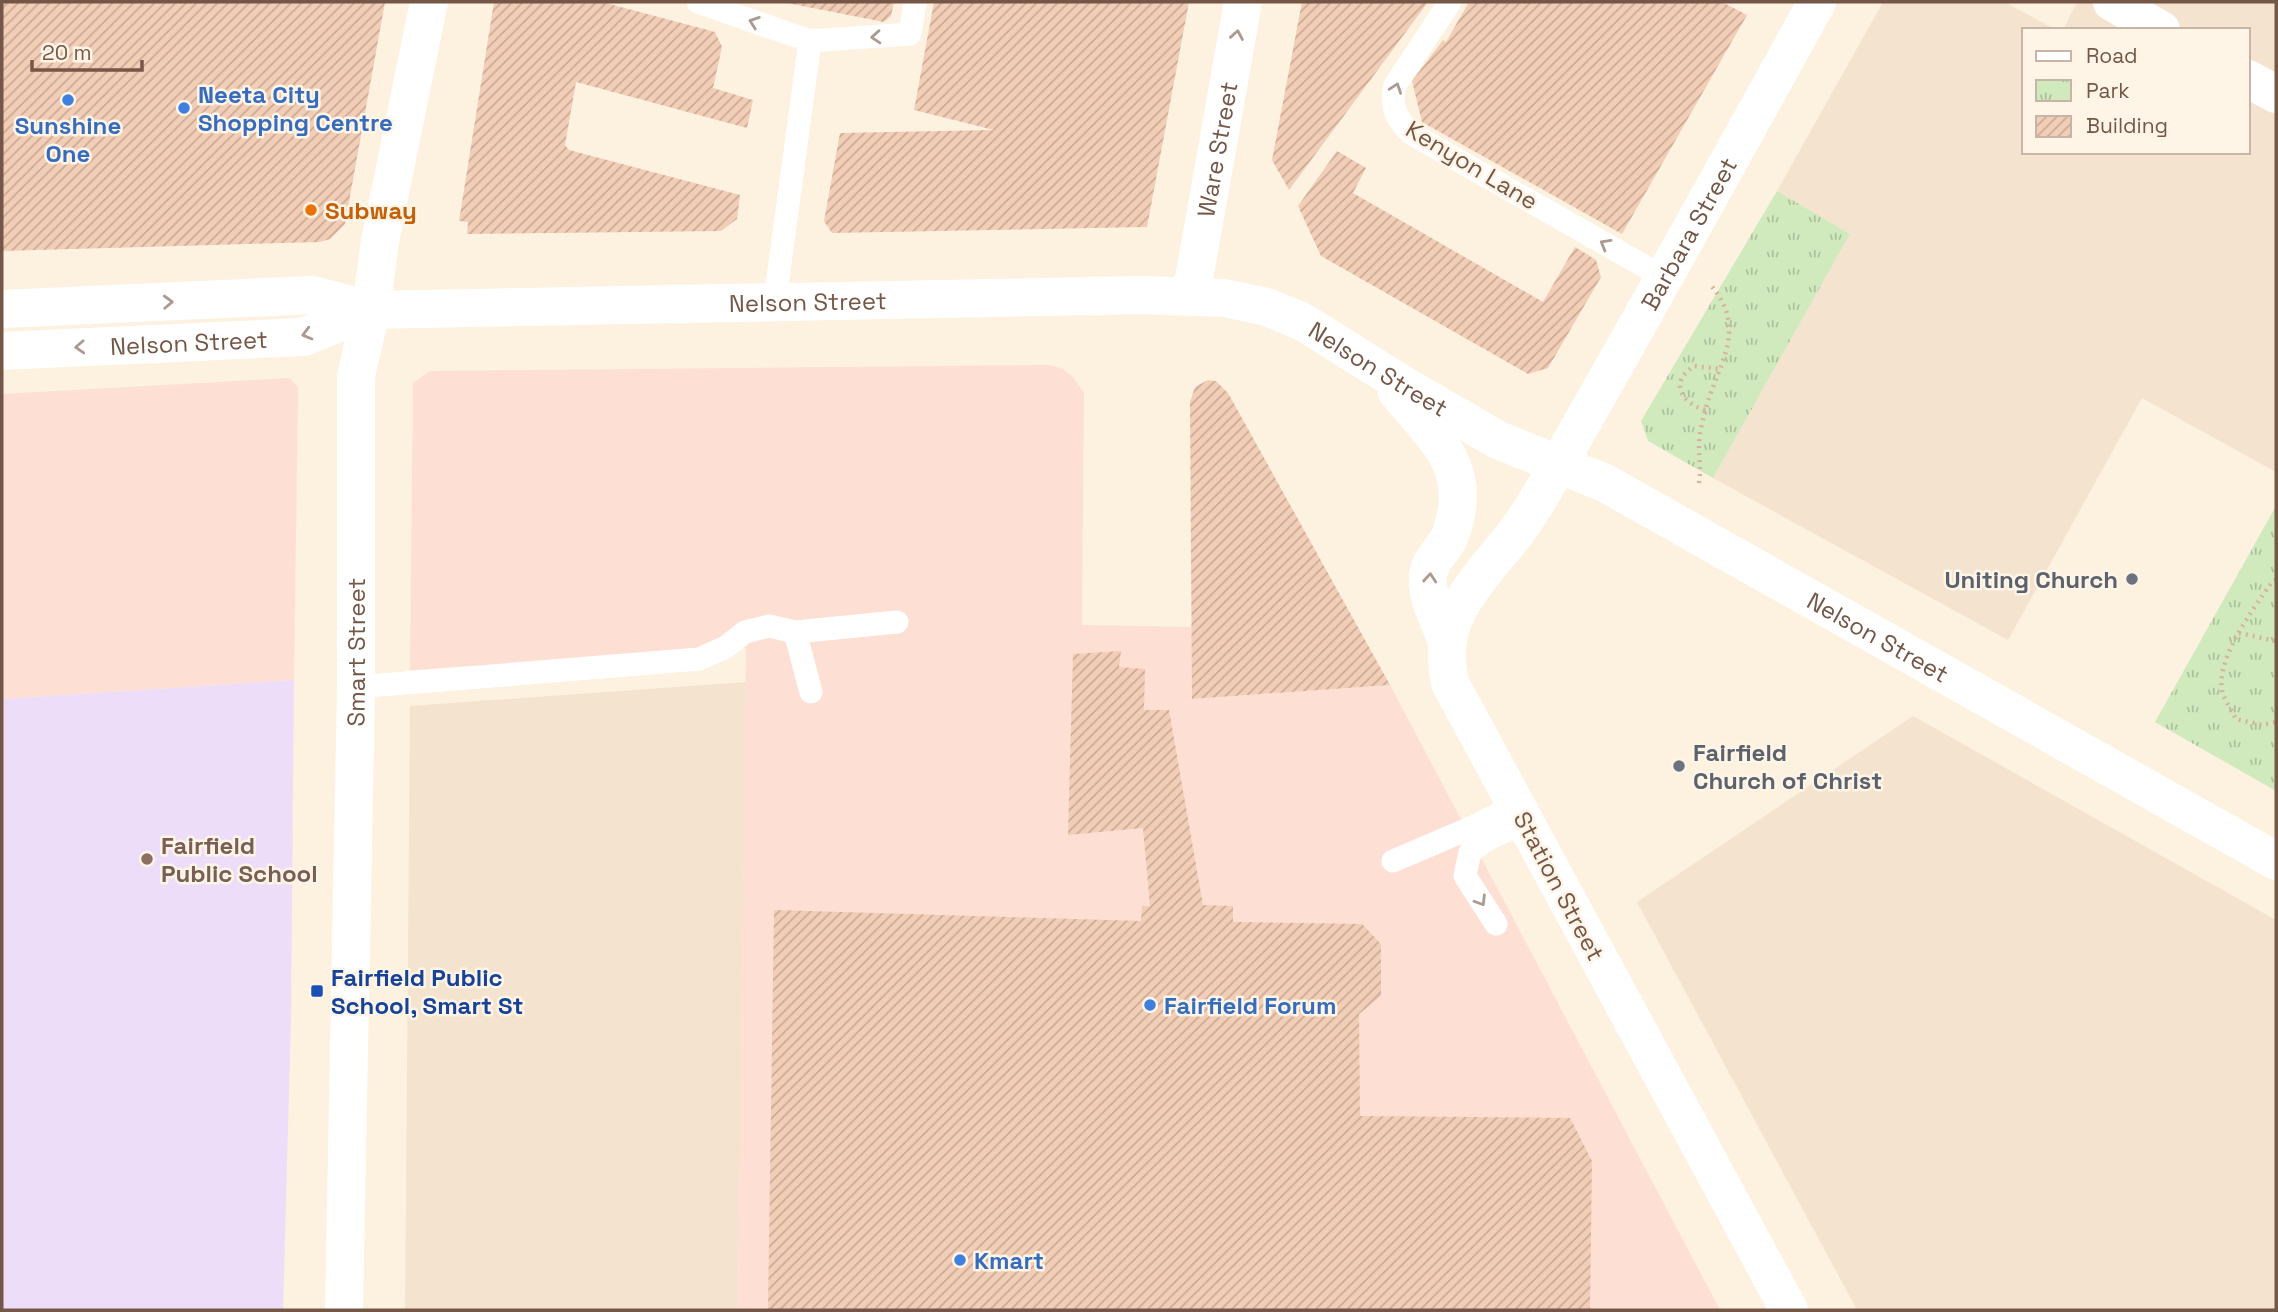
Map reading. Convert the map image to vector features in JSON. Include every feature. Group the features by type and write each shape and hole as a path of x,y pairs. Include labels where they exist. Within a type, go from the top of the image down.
{"street":[{"name":"Smart Street","path":"344,1310 356,687 356,376 371,310 380,241 429,2"},
{"name":"Ware Street","path":"1191,296 1243,2"},
{"name":"Barbara Street","path":"1559,464 1817,2"},
{"path":"2112,2 2158,28"},
{"path":"2250,80 2276,94"},
{"name":"Nelson Street","path":"2,309 312,295 371,310 775,300 1191,296 1241,300 1303,322 1498,440 1617,490 2276,861"},
{"name":"Nelson Street","path":"2,351 303,337 371,310"},
{"path":"1379,370 1442,445 1454,466 1460,496 1456,518 1450,538 1434,558 1428,574 1429,594 1447,642"},
{"name":"Station Street","path":"1559,464 1523,524 1466,597 1453,621 1447,642 1446,662 1450,683 1789,1310"}],"lane":[{"path":"698,2 810,41 910,34 915,2"},
{"name":"Kenyon Lane","path":"1450,2 1395,85 1392,99 1394,112 1400,123 1412,134 1665,278"},
{"path":"775,300 810,41"},
{"path":"356,687 699,659 726,646 745,632 769,626 795,632 897,622"},
{"path":"795,632 811,692"},
{"path":"1398,859 1475,826 1520,814"},
{"path":"1496,924 1465,876 1470,852 1520,814"}],"path":[{"path":"1699,483 1699,442 1705,410 1729,337 1729,322 1723,299 1710,284"},
{"path":"1705,410 1686,400 1680,386 1682,378 1694,366 1719,369"},
{"path":"2276,580 2239,633 2225,659 2222,692 2236,719 2262,725 2276,722"},
{"path":"2239,633 2276,641"}],"shaded area":[{"path":"1883,2 2005,2 2052,28 2022,28 2022,154 2250,154 2250,28 2064,28 2077,2 2276,2 2276,472 2142,398 2008,640 1713,478 1850,234 1777,191"},
{"name":"Fairfield Forum","path":"1050,365 1063,369 1074,378 1084,393 1082,625 1192,627 1193,699 1390,685 1720,1310 738,1310 746,648 410,670 413,383 430,371"},
{"path":"290,378 298,388 294,680 2,699 2,394"},
{"name":"Fairfield Public School","path":"294,680 291,1019 283,1310 2,1310 2,699"},
{"path":"746,682 738,1310 405,1310 410,706"},
{"path":"1913,716 2276,920 2276,1310 1857,1310 1637,902"}],"green space":[{"path":"1777,191 1850,234 1713,478 1648,441 1641,421"},
{"path":"2276,506 2276,791 2155,722"}],"building":[{"name":"Neeta City Shopping Centre","path":"2,2 385,2 345,224 330,239 320,242 2,251"},
{"path":"494,2 602,2 715,32 722,47 713,88 753,100 747,128 576,82 565,145 569,150 740,195 737,219 721,231 467,234 468,222 459,221"},
{"path":"782,2 894,2 891,16 884,22"},
{"path":"934,2 1189,2 1147,227 832,233 824,221 840,133 994,130 914,110"},
{"path":"1302,2 1428,2 1289,190 1272,160"},
{"path":"1469,2 1722,2 1747,15 1622,234 1422,122 1412,81 1443,40 1446,42"},
{"path":"1337,151 1366,168 1353,193 1543,302 1575,247 1596,260 1601,277 1548,368 1528,374 1321,256 1298,206"},
{"path":"1208,380 1216,381 1228,393 1390,685 1192,699 1190,402 1195,387"},
{"path":"1121,651 1119,667 1145,669 1144,710 1169,710 1203,905 1233,906 1233,922 1362,924 1381,944 1381,996 1359,1014 1360,1116 1570,1118 1592,1161 1590,1310 768,1310 774,910 1141,921 1142,906 1150,906 1143,828 1068,835 1073,654"}],"place":[{"name":"Sunshine One","path":"68,100"},
{"name":"Neeta City Shopping Centre","path":"184,108"},
{"name":"Subway","path":"311,210"},
{"name":"Uniting Church","path":"2132,579"},
{"name":"Fairfield Church of Christ","path":"1679,766"},
{"name":"Fairfield Public School","path":"147,859"},
{"name":"Fairfield Public School, Smart St","path":"317,991"},
{"name":"Fairfield Forum","path":"1150,1005"},
{"name":"Kmart","path":"960,1260"}]}
